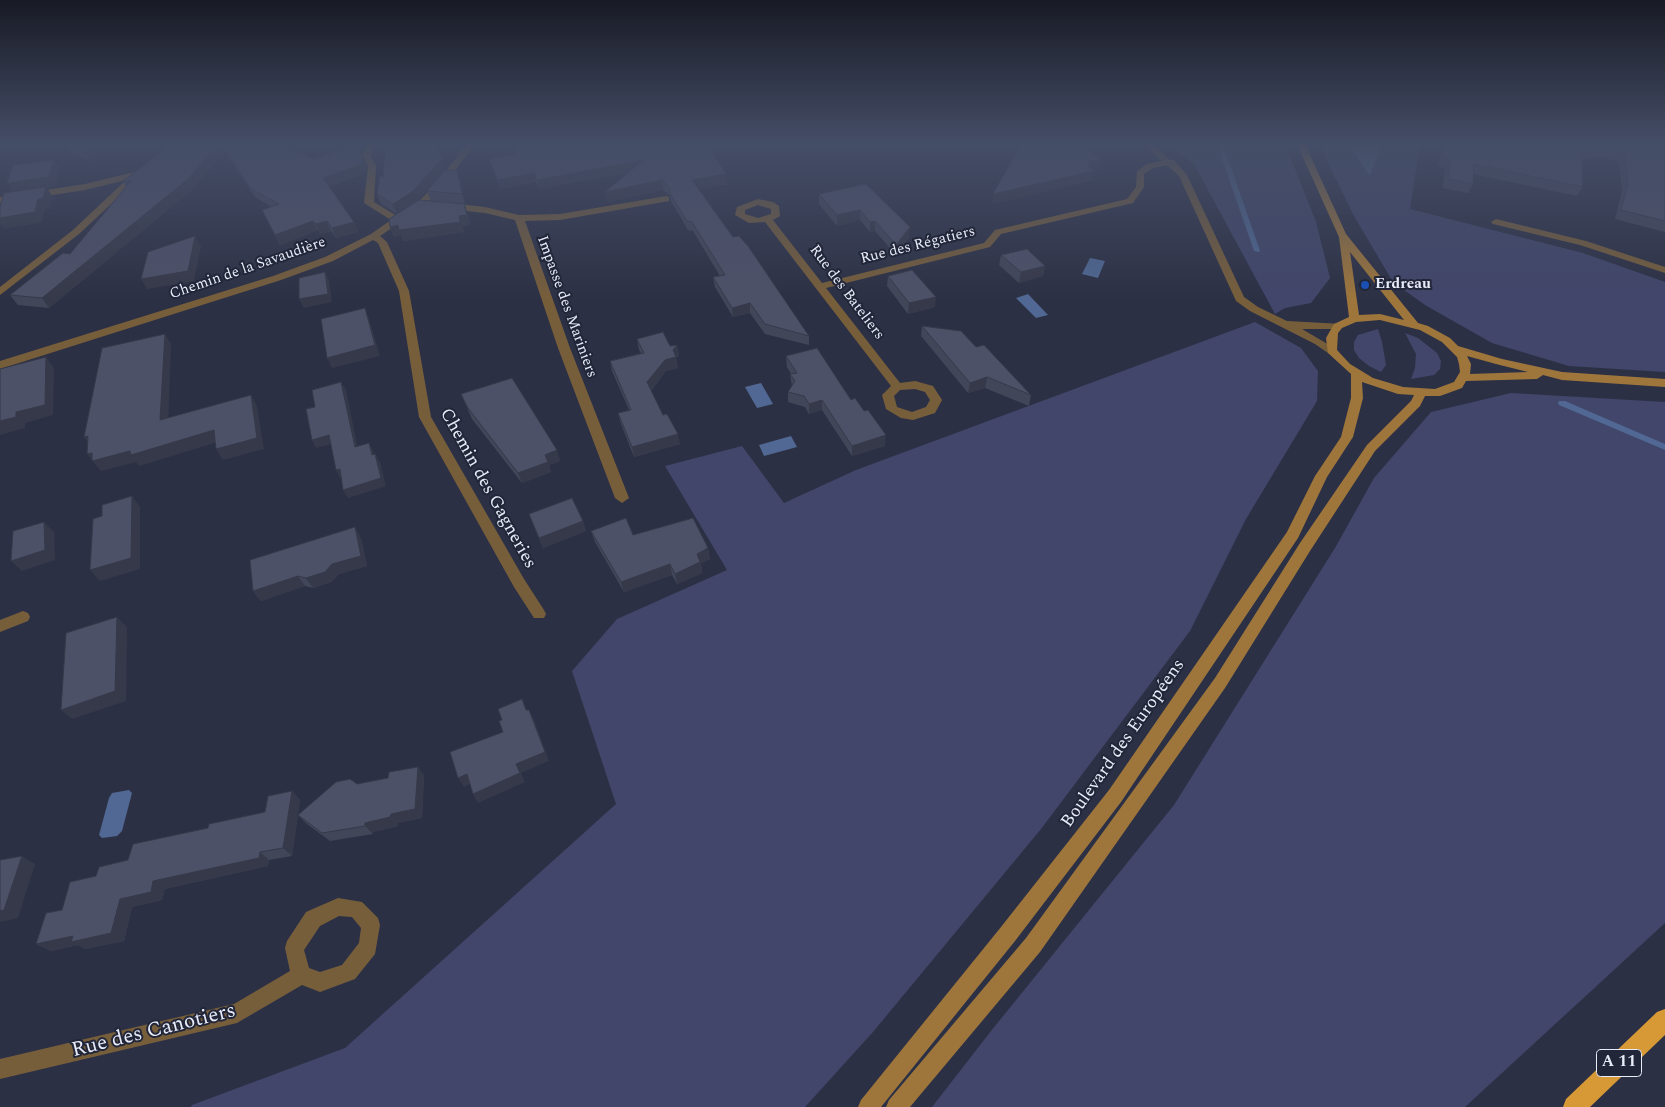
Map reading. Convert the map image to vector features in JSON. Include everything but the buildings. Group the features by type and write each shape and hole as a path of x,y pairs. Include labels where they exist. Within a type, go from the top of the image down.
{"highway":[{"name":"A 11","path":"1574,1107 1665,1020"}],"main road":[{"path":"1324,196 1342,234 1413,324"},
{"path":"1342,234 1352,291 1354,319"},
{"path":"1380,317 1413,324 1435,333 1454,348 1465,364 1466,372 1458,385 1448,390 1420,394 1386,388 1356,375 1332,351 1331,338 1338,326 1354,319 1380,317"},
{"path":"1454,348 1548,374 1606,380 1665,383"},
{"path":"1463,378 1548,374"},
{"name":"Boulevard des Européens","path":"868,1107 1002,942 1115,796 1293,534 1320,476 1347,437 1357,398 1356,375"},
{"path":"896,1107 1033,945 1220,683 1305,546 1371,448 1416,402 1420,394"}],"street":[{"path":"0,200 28,196"},
{"path":"0,292 76,232 115,196"},
{"path":"370,196 370,203 396,220"},
{"name":"Chemin de la Savaudière","path":"0,365 277,278 329,259 374,236 420,205 429,196"},
{"name":"Rue des Régatiers","path":"820,286 987,245 998,232 1130,201 1134,196"},
{"path":"1194,196 1240,298 1254,309 1320,342 1332,351"},
{"path":"519,218 560,217 666,199"},
{"name":"Impasse des Mariniers","path":"420,205 485,210 519,218 564,348 622,498"},
{"name":"Rue des Bateliers","path":"768,220 897,387"},
{"path":"1496,222 1583,243 1665,270"},
{"name":"Chemin des Gagneries","path":"374,236 382,242 404,292 425,417 519,583 539,614"},
{"path":"1285,324 1338,326"},
{"path":"0,626 23,617"},
{"name":"Rue des Canotiers","path":"0,1069 238,1014 301,975"}],"shaded area":[{"path":"1211,196 1306,196 1316,222 1330,278 1311,303 1285,308 1275,314"},
{"path":"1344,196 1412,196 1410,209 1583,253 1665,282 1665,372 1569,366 1492,343 1425,305 1393,282"},
{"path":"1090,258 1105,261 1098,278 1082,274"},
{"path":"1028,294 1048,315 1036,318 1016,298"},
{"path":"1255,322 1301,348 1318,371 1317,401 1246,519 1190,631 1041,829 873,1032 805,1107 191,1107 192,1105 345,1048 616,804 572,671 617,619 727,570 665,466 742,446 784,503 856,470"},
{"path":"1378,329 1386,365 1381,372 1359,358 1354,350 1354,342 1358,335"},
{"path":"1405,333 1418,338 1437,353 1441,361 1440,369 1434,375 1411,379 1415,368 1416,354"},
{"path":"761,383 773,404 757,408 745,387"},
{"path":"1511,393 1665,402 1665,923 1465,1107 932,1107 1174,805 1335,548 1374,478 1431,412"},
{"path":"791,436 797,447 764,456 759,445"},
{"path":"129,790 132,793 122,831 117,836 102,838 99,835 109,798 112,793"}],"waterway":[{"path":"1238,196 1257,251"},
{"path":"1562,403 1665,447"}],"place":[{"name":"Erdreau","path":"1365,285"}]}
